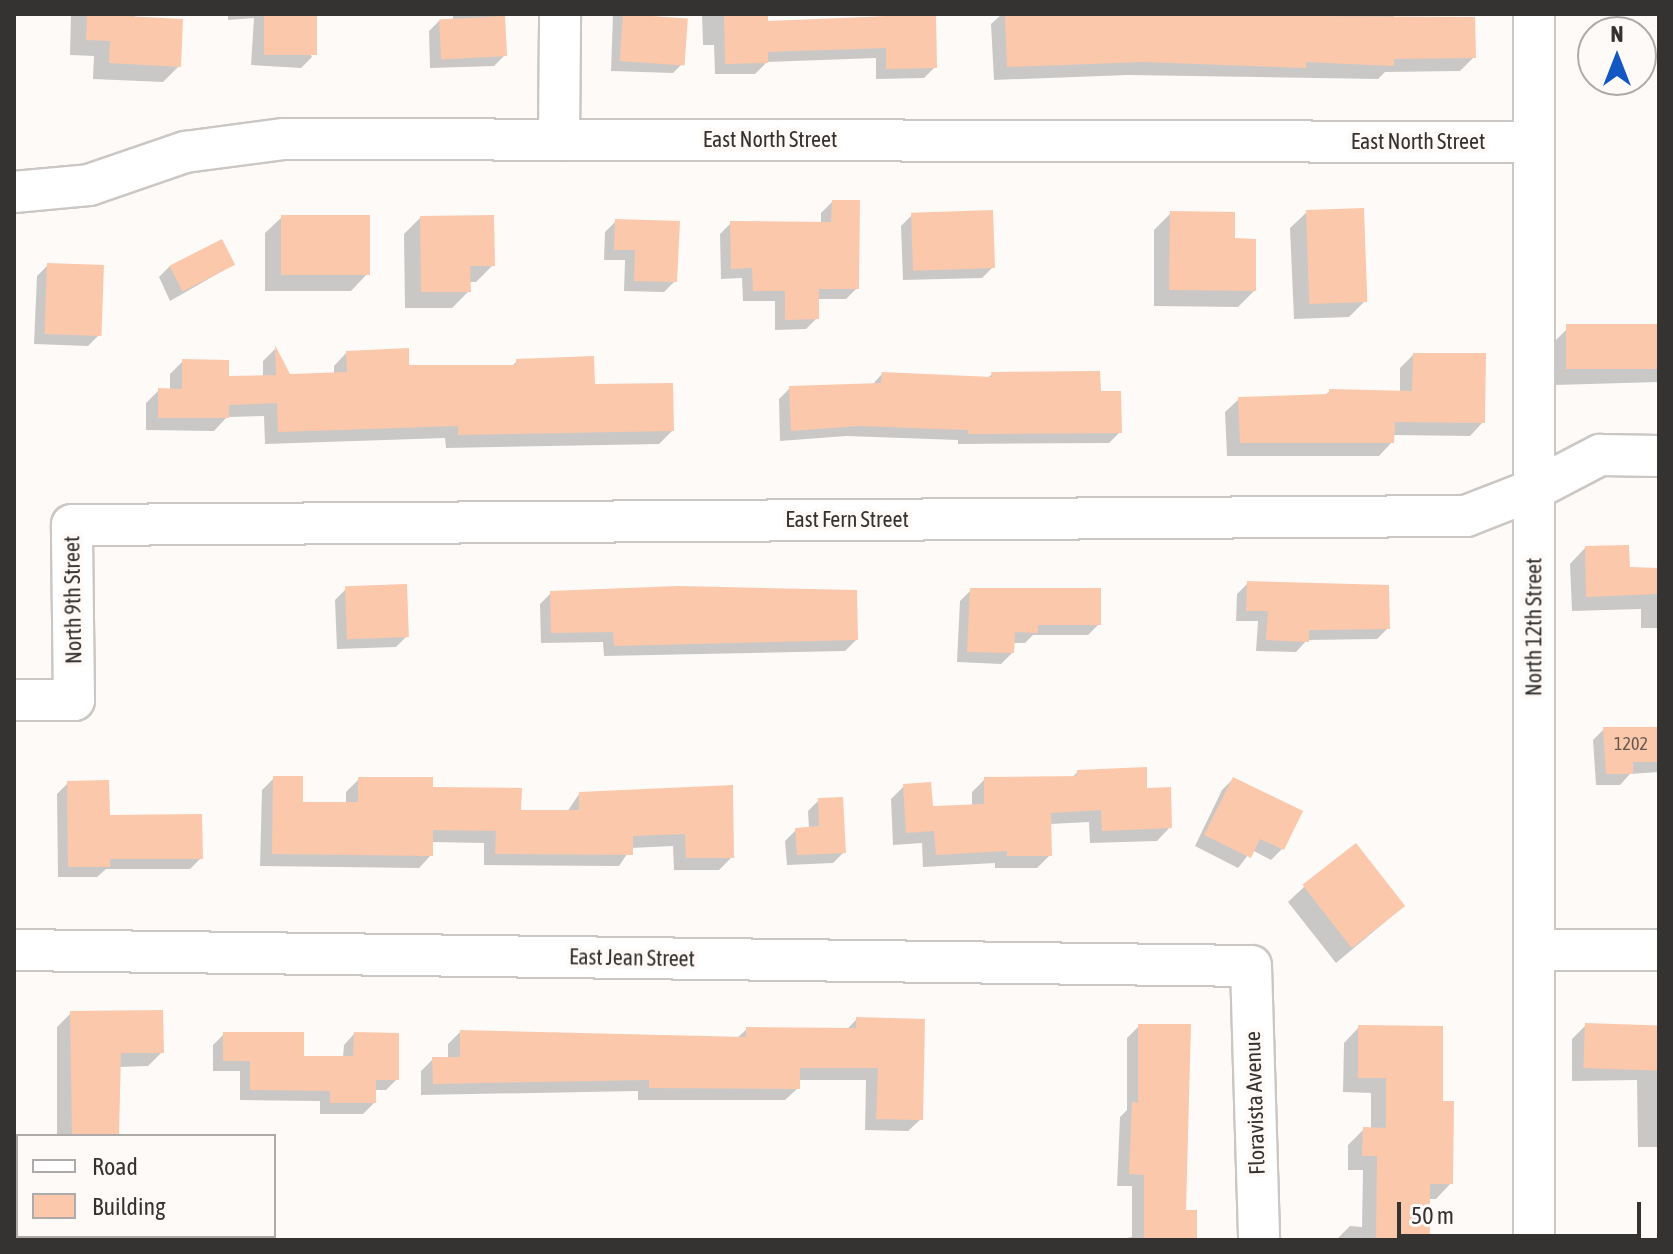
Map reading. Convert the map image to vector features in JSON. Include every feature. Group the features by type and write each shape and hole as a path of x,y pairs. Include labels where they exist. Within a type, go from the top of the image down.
{"street":[{"path":"559,140 560,14"},
{"name":"North 12th Street","path":"1534,14 1534,1240"},
{"name":"East North Street","path":"14,192 89,185 185,152 284,139 1533,142"},
{"path":"1533,490 1600,455 1659,456"},
{"name":"East Fern Street","path":"156,525 1466,516 1533,490"},
{"name":"North 9th Street","path":"14,700 74,700 72,525 156,525"},
{"name":"East Jean Street","path":"14,950 1251,966"},
{"path":"1535,950 1659,950"},
{"name":"Floravista Avenue","path":"1251,966 1259,1240"}],"building":[{"path":"87,14 183,19 181,67 109,63 110,41 86,40"},
{"path":"264,14 317,14 317,55 264,55"},
{"path":"623,14 688,19 685,65 620,61"},
{"path":"724,14 768,14 768,21 936,14 937,68 886,69 886,48 768,52 768,63 725,64"},
{"path":"1005,14 1475,17 1476,58 1394,59 1394,66 1306,62 1306,68 1143,62 1007,67"},
{"path":"505,16 507,56 441,59 439,19"},
{"path":"832,200 860,200 859,289 819,289 819,319 785,320 785,291 753,291 752,268 731,269 730,221 831,222"},
{"path":"1364,208 1367,302 1309,304 1306,210"},
{"path":"993,210 995,268 913,271 911,213"},
{"path":"1170,211 1235,212 1235,238 1256,239 1256,291 1169,290"},
{"path":"281,215 370,215 370,275 281,275"},
{"path":"494,215 495,266 470,266 471,292 421,292 420,216"},
{"path":"615,219 680,221 677,282 634,281 635,250 614,250"},
{"path":"222,239 235,265 183,292 169,266"},
{"path":"47,263 104,265 101,336 45,334"},
{"path":"1566,324 1659,324 1659,369 1566,369"},
{"path":"275,345 290,374 347,372 346,351 409,348 409,365 516,365 516,359 594,356 595,384 673,383 674,431 458,435 458,426 278,432 277,403 229,405 229,418 158,418 158,388 182,389 182,359 229,360 229,376 276,375"},
{"path":"1413,353 1486,353 1485,423 1395,422 1394,443 1240,443 1238,397 1329,394 1329,389 1412,391"},
{"path":"1100,371 1101,391 1121,391 1122,433 968,434 968,430 858,426 791,431 789,386 881,383 882,372 992,377 991,372"},
{"path":"1629,545 1630,567 1659,568 1659,594 1586,597 1585,546"},
{"path":"1247,581 1389,585 1390,629 1309,630 1309,642 1266,640 1268,611 1246,611"},
{"path":"407,584 409,637 347,639 345,586"},
{"path":"678,586 857,590 858,640 614,646 613,632 551,633 550,591"},
{"path":"970,588 1101,588 1101,625 1038,625 1038,633 1015,632 1014,653 967,652"},
{"path":"1603,727 1659,727 1659,762 1633,762 1633,774 1606,774"},
{"path":"1147,767 1147,788 1171,787 1172,828 1102,831 1101,810 1051,813 1052,856 1007,856 1007,851 936,855 934,831 906,833 903,784 931,782 933,806 984,804 984,777 1077,776 1077,770"},
{"path":"273,776 303,776 303,802 358,802 358,777 433,777 433,787 522,788 521,810 579,810 579,792 733,785 734,858 686,858 685,834 633,836 633,855 495,854 496,831 433,830 433,856 272,854"},
{"path":"1233,777 1303,811 1284,850 1260,839 1251,858 1204,835"},
{"path":"109,780 110,815 202,814 203,859 110,859 110,867 68,867 67,781"},
{"path":"843,797 846,853 797,855 795,828 819,826 818,798"},
{"path":"1356,843 1405,906 1352,948 1302,885"},
{"path":"163,1010 164,1053 121,1053 119,1134 72,1134 70,1011"},
{"path":"856,1017 925,1019 923,1120 876,1119 878,1068 800,1068 800,1089 649,1088 649,1080 433,1084 432,1057 460,1057 460,1030 746,1037 746,1027 856,1028"},
{"path":"1585,1023 1659,1026 1657,1071 1583,1068"},
{"path":"1138,1024 1191,1024 1186,1210 1197,1210 1197,1240 1144,1240 1144,1175 1129,1174 1132,1102 1138,1103"},
{"path":"1358,1025 1443,1026 1443,1101 1454,1101 1453,1184 1430,1184 1430,1240 1376,1240 1377,1156 1362,1156 1363,1127 1386,1128 1386,1078 1358,1078"},
{"path":"223,1032 304,1032 304,1056 353,1056 354,1032 399,1033 399,1080 376,1080 376,1103 330,1103 330,1091 250,1090 250,1061 223,1061"}]}
